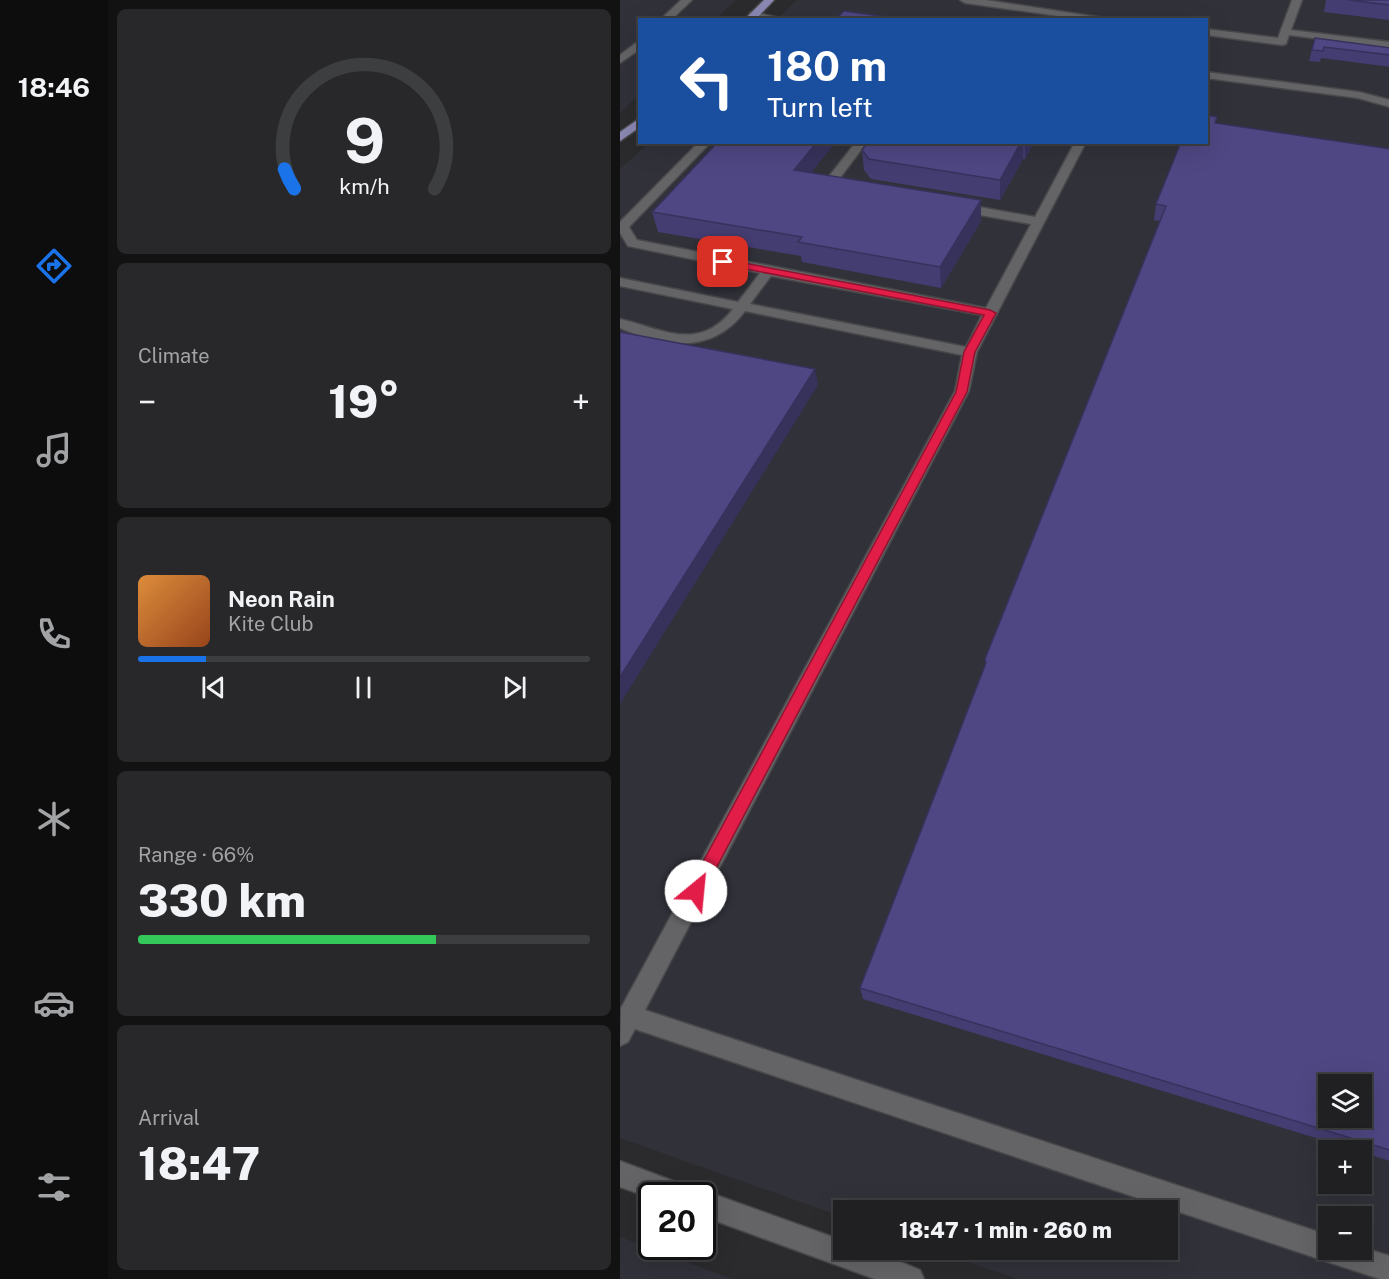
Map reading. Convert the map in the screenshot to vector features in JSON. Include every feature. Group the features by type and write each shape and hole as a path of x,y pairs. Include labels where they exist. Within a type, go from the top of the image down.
{"main road":[{"path":"751,17 769,0"},
{"path":"620,138 638,123"}],"street":[{"path":"667,18 687,0"},
{"path":"965,0 1097,18"},
{"path":"1208,32 1282,42 1297,0"},
{"path":"1286,32 1390,45"},
{"path":"620,60 638,45"},
{"path":"1208,75 1359,95 1390,104"},
{"path":"704,144 622,227 633,243 990,313"},
{"path":"860,144 833,179 839,186 863,190"},
{"path":"1080,144 970,352 962,392 625,1025 1318,1245"},
{"path":"945,205 1040,222"},
{"path":"620,323 654,334 685,338 709,336 722,330 768,271"},
{"path":"620,282 970,352"},
{"path":"620,1174 642,1182"},
{"path":"716,1208 911,1279"},
{"path":"1363,1260 1390,1269"}],"shaded area":[{"path":"620,0 736,0 717,18 638,18 638,95 620,113"},
{"path":"797,0 1389,0 1389,1279 1017,1279 963,1260 1178,1260 1178,1200 833,1200 833,1213 620,1138 620,169 648,144 1208,144 1208,18 778,18"},
{"path":"620,1237 638,1244 638,1260 681,1260 732,1279 620,1279"}],"building":[{"path":"1349,0 1390,0 1390,5"},
{"path":"844,11 894,18 837,18"},
{"path":"1315,38 1390,48 1390,55 1324,47 1323,51 1312,50"},
{"path":"1208,115 1217,117 1215,123 1390,149 1390,1150 1372,1144 1372,1140 1357,1140 1318,1128 1372,1128 1372,1074 1318,1074 1318,1128 860,988 986,663 985,659 1166,206 1156,204 1180,144 1208,144"},
{"path":"716,144 815,144 794,170 981,200 940,267 798,242 802,237 652,212"},
{"path":"866,144 1020,144 1000,180 869,159 862,150"},
{"path":"620,332 815,369 620,677"}],"route":[{"path":"696,891 962,392 970,352 990,313 723,262"}]}
